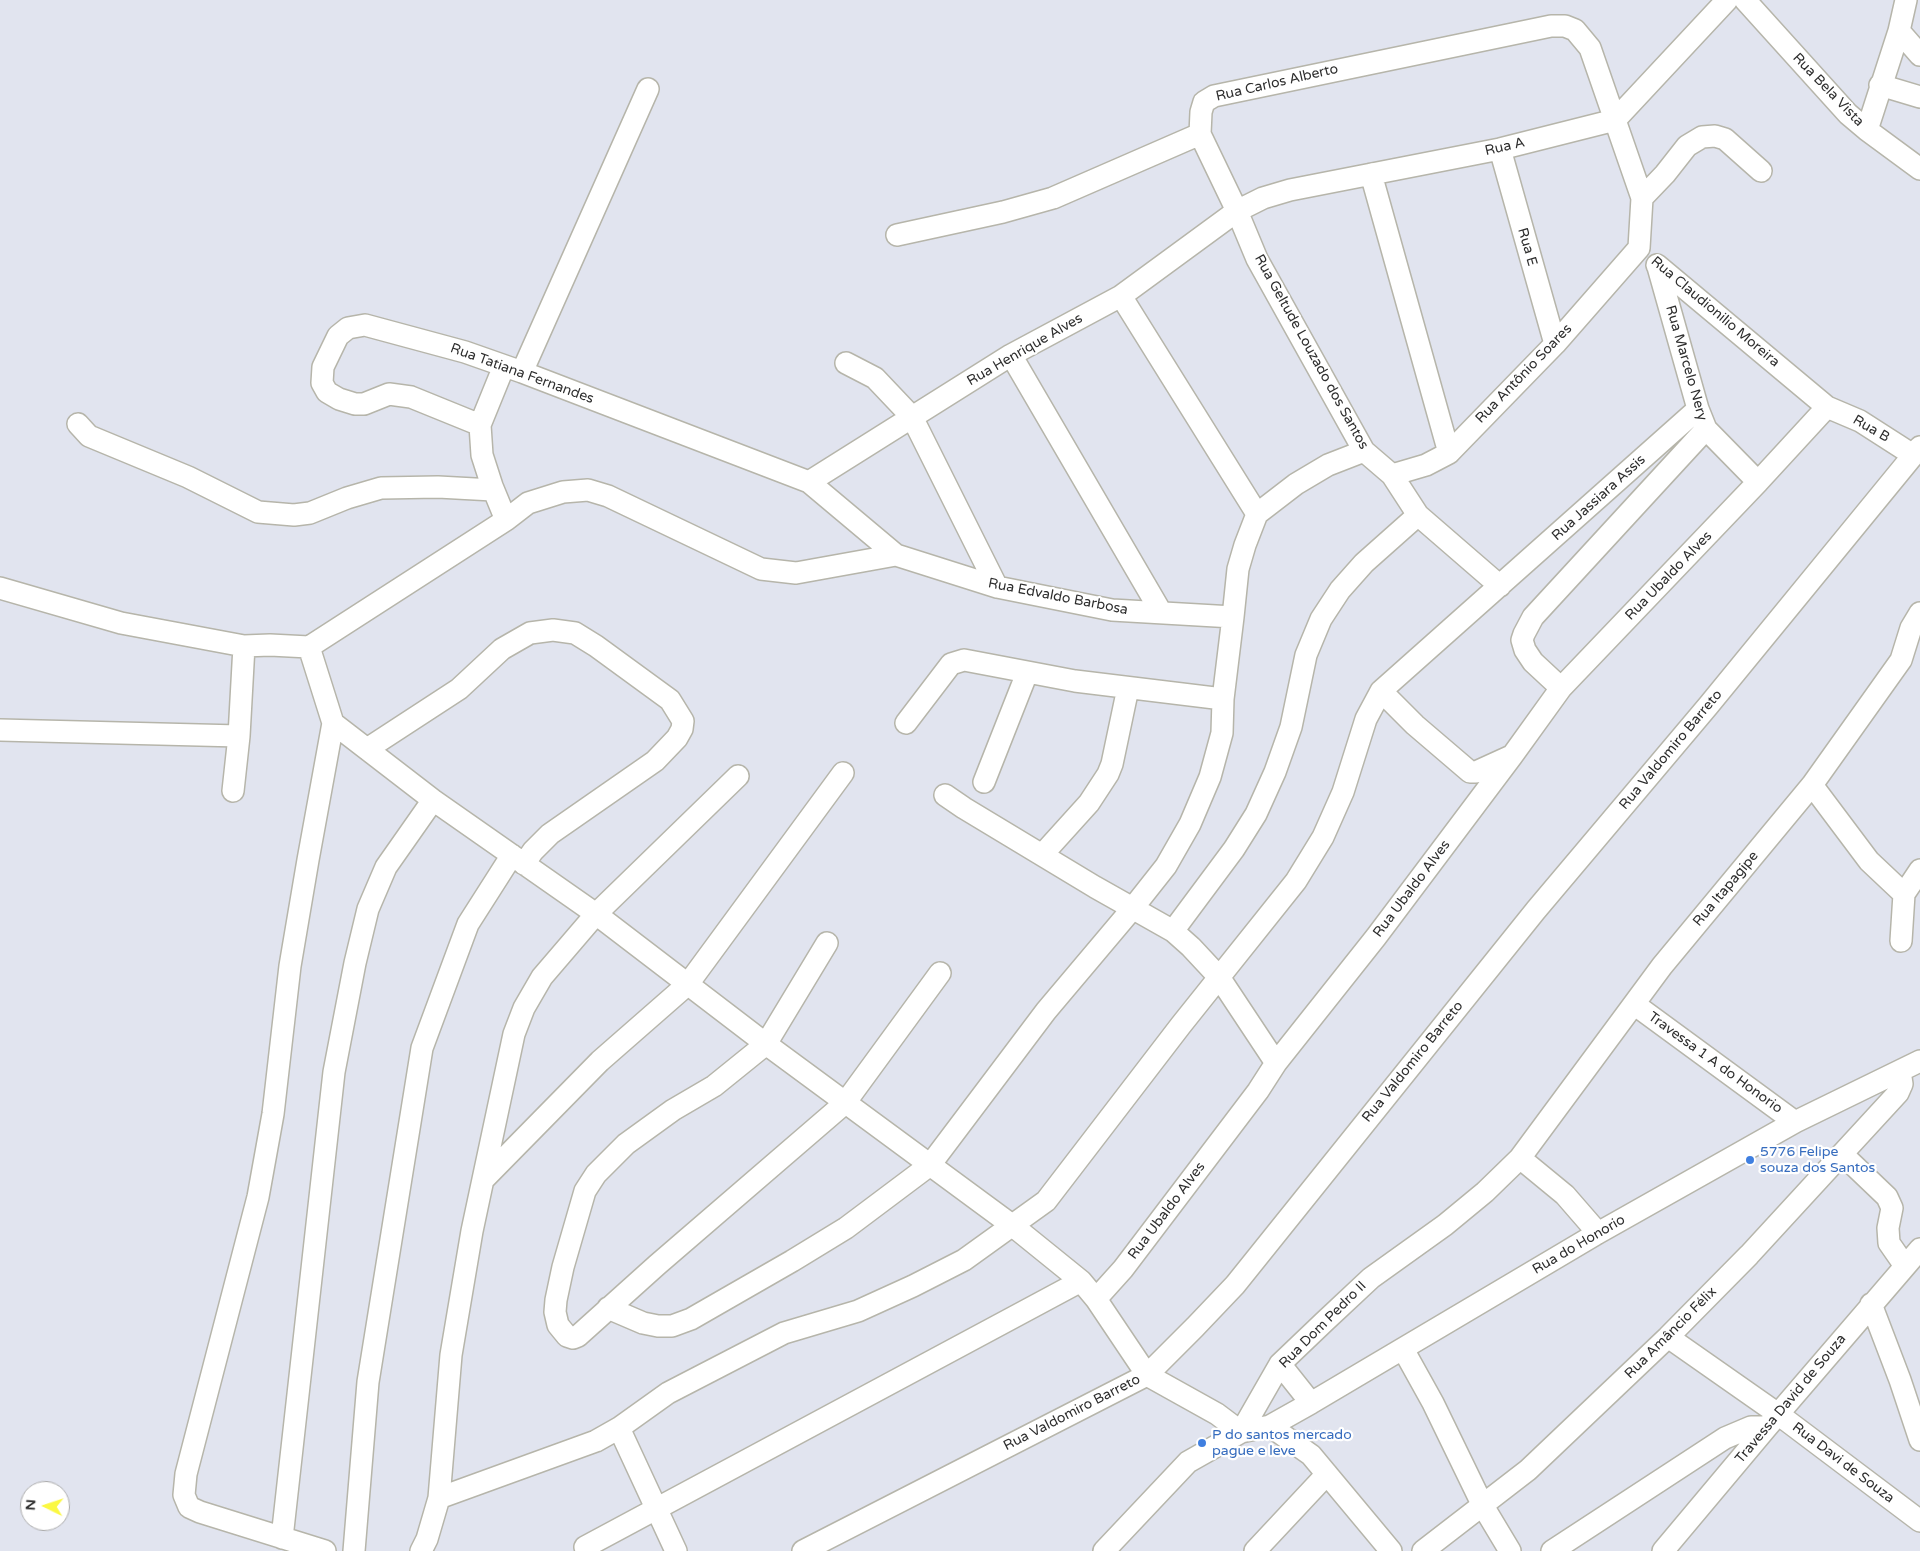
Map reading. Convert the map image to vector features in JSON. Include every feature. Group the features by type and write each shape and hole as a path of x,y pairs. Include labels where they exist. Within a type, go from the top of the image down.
{"street":[{"path":"1615,120 1727,0"},
{"name":"Rua Bela Vista","path":"1744,0 1848,114 1920,169"},
{"path":"1867,130 1899,31 1906,0"},
{"name":"Rua Claudionilio Moreira","path":"1551,26 1565,26 1575,30 1590,48 1642,198 1639,248 1658,267 1827,406"},
{"name":"Rua Carlos Alberto","path":"1200,134 1200,112 1204,102 1214,96 1551,26"},
{"path":"1899,31 1920,54"},
{"path":"1880,85 1920,97"},
{"path":"506,520 493,490 482,455 480,425 513,369 648,89"},
{"name":"Rua A","path":"1237,211 1264,198 1290,190 1500,149 1615,120"},
{"path":"897,235 1003,212 1053,198 1200,134"},
{"name":"Rua Geltude Louzado dos Santos","path":"1200,134 1237,211 1257,259 1364,451 1392,475 1418,515 1500,586"},
{"path":"1642,198 1688,146 1702,137 1715,136 1724,139 1761,171"},
{"name":"Rua E","path":"1500,149 1555,344"},
{"path":"1371,174 1449,453"},
{"name":"Rua Henrique Alves","path":"809,482 1011,355 1121,296 1237,211"},
{"name":"Rua Antônio Soares","path":"1392,475 1426,466 1449,453 1555,344 1639,248"},
{"name":"Rua Marcelo Nery","path":"1658,267 1698,409 1706,429 1752,488"},
{"path":"1121,296 1257,514"},
{"name":"Rua Tatiana Fernandes","path":"480,425 411,397 394,394 364,404 355,404 326,392 322,383 323,367 338,336 348,328 365,325 465,352 809,482 896,555"},
{"path":"1011,355 1161,612"},
{"path":"846,363 875,378 912,417 997,587"},
{"name":"Rua B","path":"1827,406 1917,451"},
{"name":"Rua Ubaldo Alves","path":"1096,1299 1123,1269 1258,1091 1276,1063 1376,937 1561,688 1752,488 1827,406"},
{"name":"Rua Jassiara Assis","path":"439,1498 596,1441 619,1428 668,1392 784,1333 858,1310 914,1286 964,1260 1046,1201 1219,977 1296,881 1323,838 1343,792 1366,719 1381,692 1698,409"},
{"path":"78,424 89,436 188,477 258,512 294,516 310,513 347,498 381,488 422,487 493,490"},
{"path":"1561,688 1533,662 1525,650 1522,640 1533,617 1706,429"},
{"path":"608,1308 643,1323 658,1326 672,1326 691,1319 846,1228 930,1165 1046,1011 1166,866 1190,824 1210,776 1222,733 1223,699 1238,569 1257,514 1296,484 1328,465 1364,451"},
{"name":"Rua Valdomiro Barreto","path":"803,1551 832,1544 1147,1375 1196,1328 1235,1285 1536,910 1708,706 1917,451"},
{"path":"0,588 121,623 244,646 309,647 506,520 528,503 563,492 588,490 608,496 761,569 796,573 896,555"},
{"path":"1173,931 1234,849 1256,814 1292,727 1306,655 1321,620 1340,590 1364,563 1418,515"},
{"name":"Rua Edvaldo Barbosa","path":"896,555 997,587 1112,610 1233,617"},
{"name":"Rua Itapagipe","path":"1520,1158 1662,966 1812,785 1911,656 1911,628 1920,613"},
{"path":"354,1551 368,1382 422,1048 468,924 518,860 533,851 550,834 656,761 677,738 682,729 683,721 670,700 604,652 575,633 552,630 530,633 502,649 460,689 367,749"},
{"path":"233,791 244,646"},
{"path":"309,647 333,723 290,966 273,1114 258,1197 186,1474 184,1495 189,1506 200,1512 326,1551"},
{"path":"906,723 951,664 964,660 1027,673 1128,688 1223,699"},
{"path":"984,782 1027,673"},
{"path":"1042,855 1089,803 1108,774 1112,764 1128,688"},
{"path":"1381,692 1415,725 1470,772 1476,772 1512,756"},
{"path":"333,723 433,800 596,914 766,1044 1013,1226 1081,1281 1096,1299 1147,1375 1217,1414 1241,1432 1188,1462 1104,1551"},
{"path":"0,730 238,736"},
{"path":"483,1180 600,1061 688,984 843,773"},
{"path":"421,1551 427,1539 439,1498 451,1355 472,1231 514,1034 524,1008 542,977 596,914 738,776"},
{"path":"1812,785 1869,861 1904,894"},
{"path":"945,794 964,808 1042,855 1132,909 1173,931 1219,977 1276,1063"},
{"path":"282,1538 334,1072 355,963 368,909 386,867 433,800"},
{"path":"1901,941 1904,894 1920,870"},
{"path":"827,943 766,1044 714,1086 674,1110 626,1144 596,1174 585,1191 563,1267 556,1300 558,1325 567,1336 573,1338 578,1336 845,1103 940,972"},
{"name":"Travessa 1 A do Honorio","path":"1634,1004 1795,1122"},
{"name":"Rua do Honorio","path":"1241,1432 1270,1426 1598,1233 1795,1122 1920,1060"},
{"name":"Rua Amâncio Félix","path":"1423,1551 1528,1470 1668,1337 1749,1255 1898,1093 1902,1084 1900,1071"},
{"path":"1856,1092 1873,1119"},
{"path":"1842,1154 1887,1197 1892,1208 1888,1228 1889,1243 1905,1266"},
{"path":"1520,1158 1565,1195 1598,1233"},
{"name":"Rua Dom Pedro II","path":"1241,1432 1280,1364 1371,1278 1445,1225 1520,1158"},
{"name":"Travessa David de Souza","path":"1663,1551 1772,1420 1920,1249"},
{"path":"585,1547 1081,1281"},
{"path":"1871,1304 1900,1380 1920,1440"},
{"name":"Rua Davi de Souza","path":"1668,1337 1772,1420 1920,1521"},
{"path":"1403,1349 1433,1403 1483,1506 1510,1551"},
{"path":"1280,1364 1311,1403"},
{"path":"1552,1551 1725,1438 1751,1426 1772,1420"},
{"path":"1270,1426 1311,1454 1391,1551"},
{"path":"619,1428 676,1551"},
{"path":"1255,1551 1327,1474"}],"place":[{"name":"5776 Felipe souza dos Santos","path":"1750,1160"},
{"name":"P do santos mercado pague e leve","path":"1202,1443"}]}
